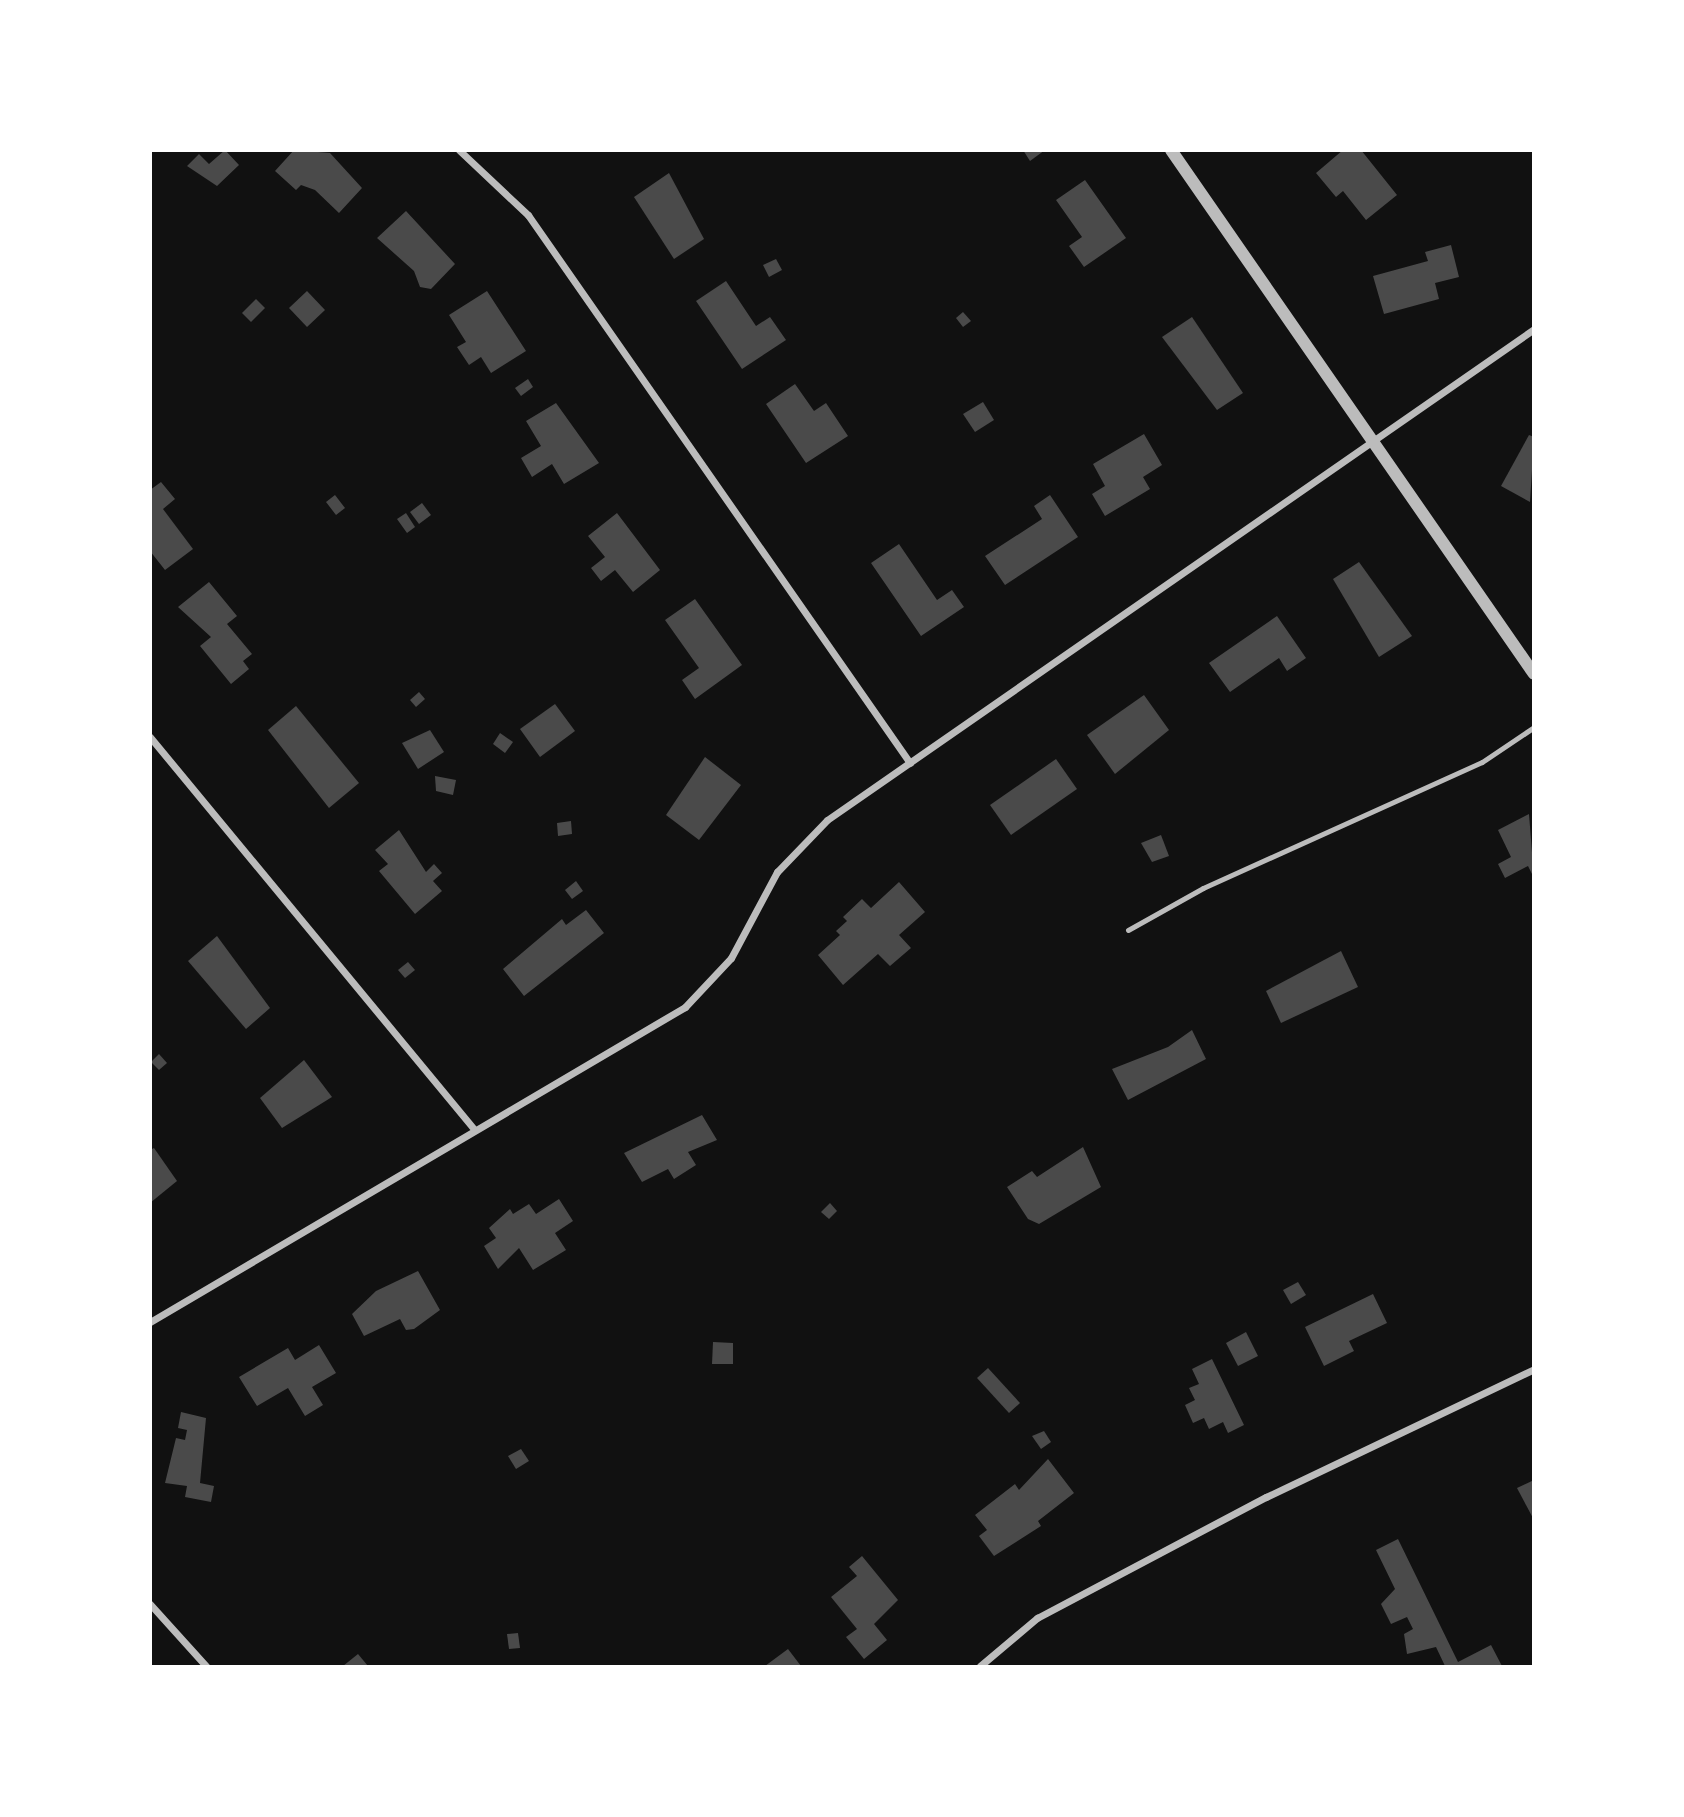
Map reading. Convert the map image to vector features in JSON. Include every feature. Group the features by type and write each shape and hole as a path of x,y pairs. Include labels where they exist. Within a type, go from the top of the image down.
{"street":[{"path":"459,150 528,215 910,763"},
{"path":"1171,150 1534,674"},
{"path":"150,1322 685,1007 731,958 799,844 910,763 1534,329"},
{"path":"150,737 474,1129"},
{"path":"980,1667 1037,1618 1266,1497 1534,1369"},
{"path":"150,1604 206,1667"}],"lane":[{"path":"1128,930 1203,888 1482,762 1534,727"}],"building":[{"path":"225,150 239,165 217,186 187,166 199,154 209,164"},
{"path":"294,150 330,153 362,188 339,213 315,190 301,185 296,190 275,171"},
{"path":"1023,150 1045,150 1030,161"},
{"path":"1343,150 1361,150 1397,195 1366,220 1343,191 1336,197 1316,173"},
{"path":"669,173 704,239 674,259 634,197"},
{"path":"1085,180 1126,238 1084,267 1069,246 1082,237 1056,200"},
{"path":"406,211 455,264 431,289 420,287 414,271 377,238"},
{"path":"1451,245 1459,277 1435,283 1439,299 1384,314 1373,276 1428,261 1425,252"},
{"path":"776,259 782,270 769,277 763,265"},
{"path":"726,281 756,326 770,317 786,340 742,369 696,301"},
{"path":"307,291 325,310 307,327 289,308"},
{"path":"487,291 526,351 491,373 481,357 469,365 457,347 466,342 449,315"},
{"path":"256,299 265,308 251,322 242,313"},
{"path":"963,312 971,321 963,327 956,318"},
{"path":"1192,317 1243,393 1217,410 1162,337"},
{"path":"528,379 533,387 521,396 515,388"},
{"path":"795,384 814,411 826,403 848,436 806,463 766,404"},
{"path":"983,402 994,420 975,432 963,414"},
{"path":"556,403 599,463 564,484 552,464 532,477 521,458 541,446 526,421"},
{"path":"1144,434 1162,465 1143,477 1150,489 1105,516 1092,494 1105,486 1093,464"},
{"path":"1529,435 1534,437 1530,502 1501,486"},
{"path":"161,482 175,499 163,509 193,549 165,570 150,551 150,490"},
{"path":"335,495 345,508 336,515 326,502"},
{"path":"1050,495 1078,537 1005,585 985,556 1042,519 1034,506"},
{"path":"422,503 431,515 419,524 410,512"},
{"path":"406,513 415,527 407,533 397,519"},
{"path":"617,513 660,570 633,592 615,570 601,581 591,568 605,557 588,536"},
{"path":"899,544 937,600 952,590 964,607 921,636 871,563"},
{"path":"1359,562 1412,636 1379,657 1333,579"},
{"path":"209,582 237,616 227,624 252,654 243,661 249,669 231,684 200,646 211,637 178,607"},
{"path":"695,599 742,665 695,699 682,680 699,668 665,620"},
{"path":"1277,616 1306,658 1287,671 1279,658 1230,692 1209,663"},
{"path":"419,692 425,699 416,707 410,700"},
{"path":"1144,695 1169,730 1115,774 1087,735"},
{"path":"555,704 575,731 540,757 520,729"},
{"path":"296,706 359,783 329,808 268,730"},
{"path":"430,730 444,752 418,769 402,743"},
{"path":"500,733 513,742 505,753 493,744"},
{"path":"705,757 741,785 699,840 666,815"},
{"path":"1056,759 1077,789 1011,835 990,805"},
{"path":"435,776 456,780 453,795 436,791"},
{"path":"1529,814 1534,878 1528,866 1505,878 1498,864 1511,857 1498,830"},
{"path":"571,821 572,834 558,836 557,823"},
{"path":"399,830 426,872 434,864 442,873 433,881 442,891 415,914 379,871 388,864 375,850"},
{"path":"1161,835 1169,856 1152,862 1141,843"},
{"path":"576,881 583,891 572,899 565,890"},
{"path":"899,882 925,912 899,935 911,948 890,966 878,954 843,985 818,955 840,935 836,931 847,921 843,917 862,899 871,908"},
{"path":"586,910 604,933 524,996 503,969 562,919 566,925"},
{"path":"217,936 270,1008 246,1029 188,961"},
{"path":"1341,951 1358,987 1281,1023 1266,991"},
{"path":"408,962 415,970 405,978 398,970"},
{"path":"1192,1030 1206,1059 1128,1100 1112,1069 1168,1047"},
{"path":"159,1054 167,1063 159,1070 151,1062"},
{"path":"304,1060 332,1097 282,1128 260,1098"},
{"path":"702,1115 717,1140 688,1152 696,1165 674,1179 668,1169 642,1182 624,1153"},
{"path":"1083,1147 1101,1187 1039,1224 1028,1219 1007,1187 1032,1171 1037,1177"},
{"path":"154,1148 177,1181 150,1203 150,1150"},
{"path":"559,1199 573,1221 555,1233 566,1250 533,1270 519,1248 498,1269 484,1246 496,1238 489,1228 510,1209 513,1214 529,1204 536,1214"},
{"path":"830,1203 837,1211 829,1219 821,1212"},
{"path":"418,1271 440,1310 414,1329 406,1330 400,1319 364,1336 352,1314 376,1291"},
{"path":"1298,1282 1306,1295 1291,1304 1283,1290"},
{"path":"1373,1294 1387,1323 1349,1341 1354,1351 1324,1366 1305,1327"},
{"path":"1246,1332 1258,1356 1238,1366 1226,1343"},
{"path":"713,1342 733,1343 733,1364 712,1364"},
{"path":"319,1345 336,1373 312,1387 323,1405 305,1416 288,1388 257,1406 239,1377 288,1348 295,1360"},
{"path":"1212,1359 1244,1425 1228,1433 1223,1422 1209,1429 1204,1418 1193,1423 1185,1405 1195,1400 1189,1388 1199,1384 1192,1369"},
{"path":"988,1368 1020,1403 1009,1413 977,1378"},
{"path":"181,1412 206,1418 200,1483 214,1486 211,1502 185,1497 187,1486 165,1483 176,1438 185,1440 187,1430 178,1428"},
{"path":"1044,1431 1051,1442 1041,1449 1032,1436"},
{"path":"521,1449 529,1461 516,1469 508,1456"},
{"path":"1048,1459 1074,1493 1038,1521 1041,1526 994,1556 979,1536 987,1530 975,1515 1015,1484 1019,1490"},
{"path":"1534,1480 1534,1520 1517,1488"},
{"path":"1398,1539 1458,1662 1491,1645 1502,1666 1445,1666 1436,1647 1407,1654 1404,1634 1413,1629 1407,1617 1391,1624 1381,1604 1395,1589 1376,1550"},
{"path":"862,1556 898,1600 874,1624 887,1640 864,1659 846,1637 857,1629 831,1597 857,1576 849,1567"},
{"path":"518,1633 520,1648 509,1649 507,1634"},
{"path":"788,1649 801,1666 765,1666"},
{"path":"358,1654 368,1666 343,1666"}]}
